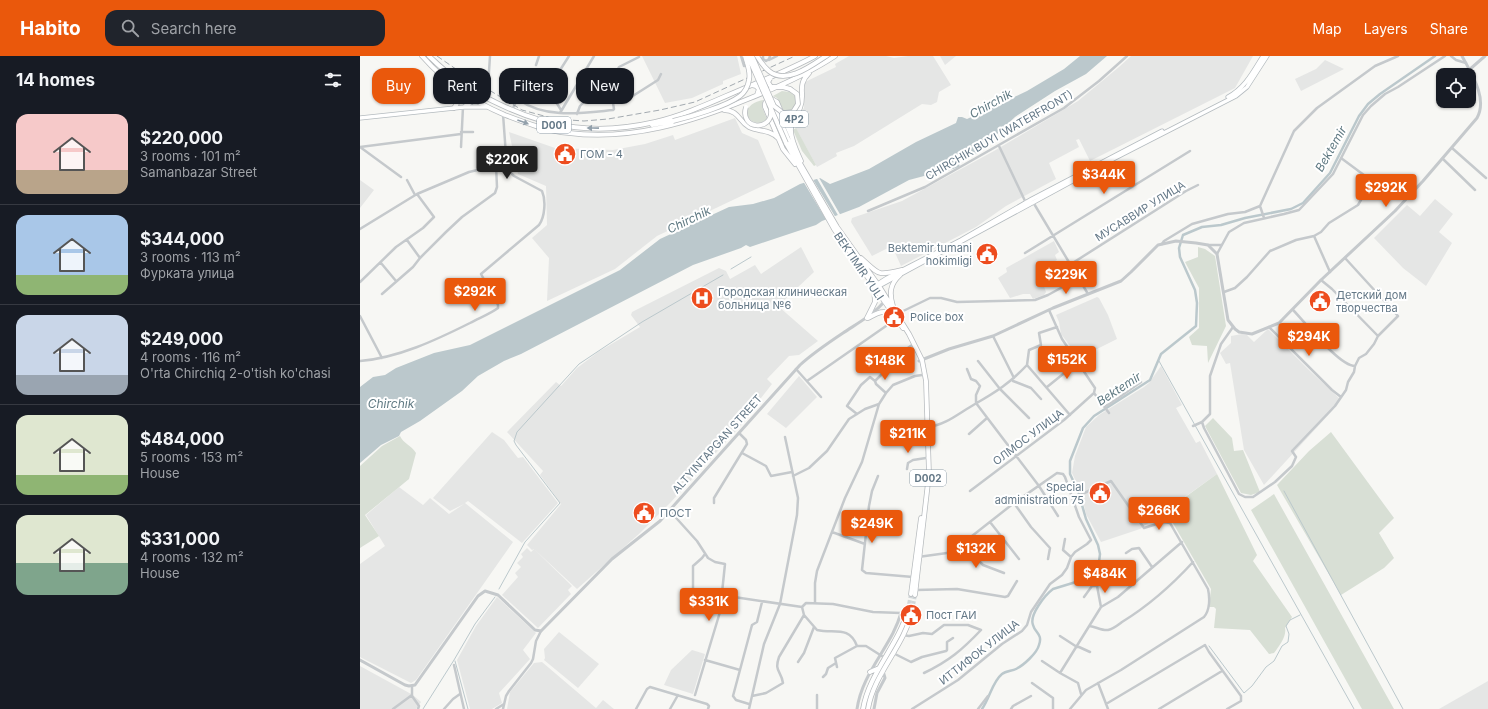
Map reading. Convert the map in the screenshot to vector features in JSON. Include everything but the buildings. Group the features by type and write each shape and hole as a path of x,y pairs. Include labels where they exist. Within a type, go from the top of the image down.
{"highway":[{"name":"D001","path":"422,56 433,68"},
{"name":"D001","path":"430,56 443,68"},
{"path":"632,126 673,121 709,110 741,95 746,88 749,79 745,56"},
{"name":"D002","path":"748,56 804,173"},
{"name":"D002","path":"752,56 772,107"},
{"path":"757,56 769,71 776,75 784,76 801,70 826,56"},
{"name":"D001","path":"491,100 512,111 540,121 562,126 597,128 632,126 656,122 678,115 771,77 815,56"},
{"name":"D001","path":"482,104 531,124 570,134 593,135 648,130 681,124 718,112 775,88 814,69 835,56"},
{"name":"4P2","path":"804,173 791,135 792,122 802,105 802,83 814,69"},
{"path":"752,85 756,86 759,93 749,101 744,114 751,124 758,126 769,120 772,107 786,114 796,109 799,103 798,96 790,89 783,87 771,87 768,84 768,80 771,77"},
{"path":"780,142 764,106 768,100 773,100 776,102 791,135"},
{"path":"454,108 457,104"},
{"name":"4P2","path":"718,112 726,110 735,112 748,126 770,132 776,136 788,156 804,173"},
{"name":"BEKTIMIR YULI","path":"804,173 836,228 874,288 909,334 926,381 929,474 914,593"},
{"name":"BEKTIMIR YULI","path":"836,228 854,250 878,285 885,301 895,314 920,361 926,458 925,489 913,577 914,593"},
{"path":"854,250 879,273 885,274 902,270"},
{"path":"895,314 890,296 891,288 894,281 900,275"},
{"path":"868,318 875,302 874,288"},
{"path":"868,318 884,312 895,314"},
{"path":"863,709 869,687 893,653 903,635 909,612"},
{"path":"868,709 873,689 886,658 909,612"},
{"path":"870,672 881,670"}],"main road":[{"path":"878,285 900,275 1032,200 1235,93 1245,85 1263,56"},
{"path":"1032,200 1236,96 1247,86 1267,56"},
{"path":"464,107 469,104"},
{"path":"360,118 464,107 488,107"},
{"path":"874,288 902,270 1027,204"}],"street":[{"path":"489,68 490,56"},
{"path":"536,65 539,56"},
{"path":"561,68 569,56"},
{"path":"560,111 594,56"},
{"path":"741,56 744,66 763,57 765,60 768,60"},
{"path":"768,60 770,56"},
{"path":"768,60 777,56"},
{"name":"CHIRCHIK BUYI (WATERFRONT)","path":"868,211 920,190 1064,108 1099,81 1127,56"},
{"path":"1264,218 1260,206 1294,131 1317,108 1375,66 1398,56"},
{"path":"1217,254 1229,232 1244,223 1299,210 1333,174 1363,115 1371,106 1385,94 1398,88 1445,56"},
{"path":"1451,56 1466,64"},
{"path":"1462,56 1468,68"},
{"path":"1471,68 1485,56"},
{"path":"618,68 639,57"},
{"path":"634,95 658,80 661,74"},
{"path":"1208,245 1217,254 1228,320 1233,327 1239,332 1252,334 1279,323 1321,280 1394,211 1443,159 1477,118 1481,109 1480,96 1476,87"},
{"path":"512,111 515,104"},
{"path":"525,104 542,110 577,114 613,110 613,104"},
{"path":"556,104 560,111"},
{"path":"577,114 582,104"},
{"path":"461,147 464,107"},
{"path":"360,361 382,358 452,332 497,310 498,304 481,274 543,220 543,193 540,189 510,173 507,169 502,113"},
{"path":"360,147 474,132"},
{"path":"999,146 1027,204"},
{"path":"360,147 401,177"},
{"path":"1452,148 1486,178"},
{"path":"1025,253 1190,151"},
{"path":"1224,292 1235,288 1270,251 1296,240 1314,236 1321,232 1329,223 1358,205 1372,181 1341,158"},
{"path":"1443,159 1475,190"},
{"path":"360,229 416,194 469,172 507,163"},
{"path":"382,294 413,266 462,217 495,193 497,187 496,166"},
{"path":"360,282 396,247 423,228 434,217 407,180"},
{"name":"МУСАВВИР УЛИЦА","path":"1071,264 1186,191 1198,185"},
{"path":"1032,200 1088,294"},
{"path":"1162,244 1164,241 1192,224 1228,214 1245,212 1260,206"},
{"path":"1314,236 1330,272"},
{"path":"406,240 420,258"},
{"path":"920,361 948,349 993,336 1049,310 1121,281 1137,267 1153,249 1162,244 1176,241 1222,246"},
{"path":"1200,423 1239,494 1245,497 1253,497 1275,482 1292,466 1296,457 1292,451 1335,406 1346,390 1359,358 1366,354 1378,336 1398,316 1345,258"},
{"path":"381,263 396,281"},
{"path":"895,314 930,298 941,298 957,302 1035,300 1048,295 1079,278"},
{"path":"1321,280 1332,289 1378,336"},
{"name":"ALTYINTAPGAN STREET","path":"542,631 612,559 660,521 796,369 825,346 868,318 879,309 885,301"},
{"path":"1049,310 1062,339 1095,388 1094,393 1109,413"},
{"path":"1293,310 1334,353 1348,365 1355,366"},
{"path":"360,316 382,358"},
{"path":"807,381 886,326"},
{"path":"928,427 944,423 1000,389 1013,379 1027,365 1029,350 1041,345 1039,333 1057,327"},
{"path":"1193,426 1200,423 1210,414 1210,376 1221,344 1233,327"},
{"path":"1268,327 1341,397"},
{"path":"993,336 1013,379 1031,388 1041,399"},
{"path":"875,381 881,375 888,362 912,345"},
{"path":"978,361 1000,389 1029,418"},
{"path":"1047,387 1078,362"},
{"path":"1027,365 1070,415"},
{"path":"796,369 821,397"},
{"path":"967,369 971,379 976,381 980,386 976,395 976,404 1039,486 1058,516"},
{"path":"815,603 816,577 824,552 844,498 864,456 879,404 886,393 894,385 915,376 922,375"},
{"path":"857,414 847,406 861,385 870,377 886,393"},
{"path":"1105,406 1141,382"},
{"name":"ОЛМОС УЛИЦА","path":"970,491 1070,415 1094,393"},
{"path":"793,476 809,468 827,451 845,424 865,409 879,404"},
{"path":"969,434 987,418"},
{"path":"714,503 714,498 746,446 747,442 739,432"},
{"path":"749,709 764,644 780,604 798,504 785,438"},
{"path":"742,453 766,466 771,476 792,472"},
{"path":"907,469 910,461 926,458"},
{"name":"ИТТИФОК УЛИЦА","path":"912,709 958,680 1002,644 1022,631 1027,625 1031,612 1050,584 1062,575 1075,552 1088,544 1091,540 1079,517 1063,474 1057,473 1039,486"},
{"path":"878,476 872,491 869,506 862,568 864,573 913,577"},
{"path":"1070,709 1081,694 1206,615 1209,592 1170,523 1163,522 1144,528 1111,481 1073,498"},
{"path":"918,557 947,552 968,539 1014,503 1039,486"},
{"path":"1014,503 1031,527 1050,548 1048,559"},
{"path":"669,510 697,541 704,554 711,560 725,564 720,596 720,612 695,696"},
{"path":"990,522 1019,559"},
{"path":"832,532 865,544"},
{"path":"1065,538 1063,550 1071,557"},
{"path":"968,539 976,544 980,562 983,565 1004,573"},
{"path":"1060,673 1101,607 1118,597 1182,542"},
{"path":"1126,553 1132,549 1138,548 1152,567"},
{"path":"704,554 702,558 693,566 693,593 802,607"},
{"path":"1090,626 1108,630 1129,618 1177,580 1193,562"},
{"path":"1101,607 1098,586 1103,580"},
{"path":"914,593 957,589 1005,597 1008,596 1018,581"},
{"path":"1084,597 1092,586 1098,586"},
{"path":"360,660 405,685 412,686 417,684 478,596 485,591 498,595 535,630 542,631 536,641 533,660 509,691 504,704 504,709"},
{"path":"749,704 736,700 733,697 752,626 757,622 762,602"},
{"path":"802,607 806,603 815,603 833,604 873,612 909,612"},
{"path":"802,607 804,616 814,627 822,631 836,631 849,634 854,639 857,646"},
{"path":"857,709 861,692 870,672 894,632 901,613"},
{"path":"752,696 766,692 783,683 778,671 777,664 779,657 804,616"},
{"path":"903,635 909,636 923,633 932,634 944,625 968,625 981,630 948,660 924,673"},
{"path":"798,662 814,627"},
{"path":"1060,636 1077,647 1090,652"},
{"path":"893,653 910,662 914,662 922,657 946,651 947,642 953,638"},
{"path":"1106,704 1205,645 1242,698 1240,701 1227,709"},
{"path":"837,667 835,658 857,646 866,646 886,658"},
{"path":"705,660 740,670"},
{"path":"1042,661 1078,683 1081,694"},
{"path":"823,677 828,668 836,662"},
{"path":"454,666 464,709"},
{"path":"874,709 877,693 884,678 881,670"},
{"path":"1159,709 1222,671"},
{"path":"1032,683 1053,698 1054,709"},
{"path":"1098,683 1108,709"},
{"path":"412,686 412,696 419,706 418,709"},
{"path":"636,709 648,688 653,687 707,704 709,706 708,709"},
{"path":"444,709 460,694"},
{"path":"670,709 678,695"},
{"path":"817,695 817,709"},
{"path":"393,709 412,696"},
{"path":"978,709 988,696"},
{"path":"1012,709 1013,706 1031,696"},
{"path":"496,709 504,704"}],"shaded area":[{"path":"642,56 737,56 741,74 723,81 723,84 692,98 665,103"},
{"path":"849,56 886,56 894,58 908,56 933,56 951,85 939,92 937,102 931,105 922,104 854,146 836,153 837,156 817,167 794,125 804,108 805,82 836,67 835,64"},
{"path":"940,56 956,56 945,65"},
{"path":"1131,56 1253,56 1235,88 1090,161 1079,139 1076,140 1079,147 1049,163 1056,179 1006,206 976,227 901,266 892,246 872,256 851,222 852,218 902,201 994,151 1078,101"},
{"path":"1325,60 1344,69 1301,91 1295,79 1316,69"},
{"path":"782,91 790,92 796,97 796,104 791,110 784,111 777,98 773,96"},
{"path":"763,100 762,107 767,119 759,123 754,122 747,116 749,107 754,103"},
{"path":"735,118 742,133 758,140 775,180 657,236 615,269 547,301 549,258 532,238 547,225 546,186 518,174 509,132 555,148 613,150 645,144 673,135 675,140"},
{"path":"796,128 816,165 814,166 802,151 793,130"},
{"path":"360,180 374,190 360,208"},
{"path":"1435,199 1453,214 1439,232 1452,243 1426,286 1403,268 1374,238 1407,205 1420,216"},
{"path":"1054,241 1059,252 1055,255 1057,260 1045,266 1049,273 1041,278 1046,292 1044,295 1033,299 1030,294 1023,294 1010,298 998,278 1007,272 1006,268"},
{"path":"801,247 814,272 778,306 818,341 799,355 789,356 767,379 772,384 754,407 756,409 671,502 640,533 577,589 534,549 532,550 527,545 561,504 540,475 543,471 507,432 556,382 561,386 577,368 598,352 640,327 631,315 632,312 719,268 726,271 730,279 755,265 761,274"},
{"path":"1198,247 1205,249 1215,256 1226,326 1208,363 1207,346 1192,345 1189,337 1199,328 1199,288 1185,262 1198,257"},
{"path":"1097,297 1108,315 1117,339 1079,358 1061,334 1056,315"},
{"path":"1268,329 1340,399 1332,411 1264,485 1244,450 1230,363 1226,364 1220,353 1231,343 1231,336 1242,334 1247,335 1254,342"},
{"path":"1161,366 1182,405 1176,408 1196,443 1200,441 1217,474 1140,529 1101,542 1086,514 1081,492 1072,473 1075,456 1086,427 1099,415 1149,383"},
{"path":"799,376 817,397 786,428 767,414"},
{"path":"1213,418 1232,438 1234,451 1243,450 1260,492 1251,495 1241,493 1205,426"},
{"path":"492,432 504,440 518,458 523,457 558,503 522,543 468,501 465,503 513,542 416,680 411,683 360,657 360,564 385,546 366,515 399,487 423,505 430,498 449,514 464,504 450,511 433,498"},
{"path":"1331,432 1394,518 1379,533 1394,558 1384,568 1341,595 1277,485 1309,451"},
{"path":"400,436 403,441 416,453 409,479 365,515 379,536 360,548 360,466 382,446"},
{"path":"1217,474 1257,555 1253,561 1292,617 1285,628 1285,634 1282,641 1274,653 1269,654 1250,630 1214,628 1216,609 1214,607 1209,607 1211,589 1166,511"},
{"path":"1274,494 1394,709 1362,709 1251,510"},
{"path":"527,548 531,552 534,549 572,586 568,590 571,594 538,628 502,595 518,577 515,573 521,567 517,563 523,557 521,554"},
{"path":"497,597 536,633 523,650 530,659 499,693 502,703 492,709 470,709 457,660 476,626"},
{"path":"559,632 599,664 578,688 544,660 544,649"},
{"path":"692,650 705,654 693,694 664,685 671,670"},
{"path":"542,662 596,708 603,700 614,709 507,709 510,692 534,663"},
{"path":"360,666 413,695 421,702 416,709 360,709"},
{"path":"1488,681 1488,709 1439,709"}],"water":[{"name":"Chirchik","path":"1080,56 1107,56 1086,74 1055,91 1015,117 975,155 967,154 962,157 959,167 928,177 924,176 909,180 859,207 822,221 816,225 750,247 746,245 693,265 521,354 504,361 478,376 462,391 420,421 401,432 399,436 381,445 360,463 360,387 373,377 385,375 396,368 434,353 470,345 620,270 660,239 729,207 753,204 774,198 800,184 820,178 830,184 869,169 916,142 956,123 958,117 967,119 1027,91 1064,69"}],"pier":[{"path":"818,176 841,216 839,217 816,177"},
{"path":"812,178 836,218 827,221 803,181"}],"waterway":[{"name":"Bektemir","path":"982,709 999,677 1004,673 1023,665 1038,648 1040,638 1032,621 1035,611 1042,600 1053,589 1089,578 1099,562 1100,554 1098,545 1086,519 1078,491 1070,474 1070,461 1083,428 1094,416 1150,380 1161,354 1196,326 1197,303 1195,290 1180,257 1179,248 1183,235 1202,227 1221,225 1245,218 1291,209 1303,203 1330,173 1359,116 1368,104 1435,56"},
{"path":"731,269 751,257"},
{"path":"499,589 525,542 560,503 516,445 514,441 517,432 579,364 642,322 723,275"},
{"path":"1159,361 1354,709"},
{"path":"1284,491 1403,709"},
{"path":"423,709 475,624 495,597"},
{"path":"1209,646 1244,693 1252,686 1266,667 1274,661 1282,646 1288,642 1289,634 1286,626 1290,620 1300,615"},
{"path":"455,661 468,709"}],"tunnel":[{"path":"908,610 911,594"},
{"path":"912,611 915,595"}],"railway":[{"path":"437,56 466,76 522,110 555,119 584,121 608,119 695,102 795,56"}],"place":[{"name":"ГОМ - 4","path":"565,154"},
{"name":"Bektemir tumani hokimligi","path":"987,254"},
{"name":"Городская клиническая больница №6","path":"702,298"},
{"name":"Детcкий дом творчества","path":"1320,301"},
{"name":"Police box","path":"894,317"},
{"name":"Special administration 75","path":"1100,493"},
{"name":"ПОСТ","path":"644,513"},
{"name":"Пост ГАИ","path":"911,615"}]}
